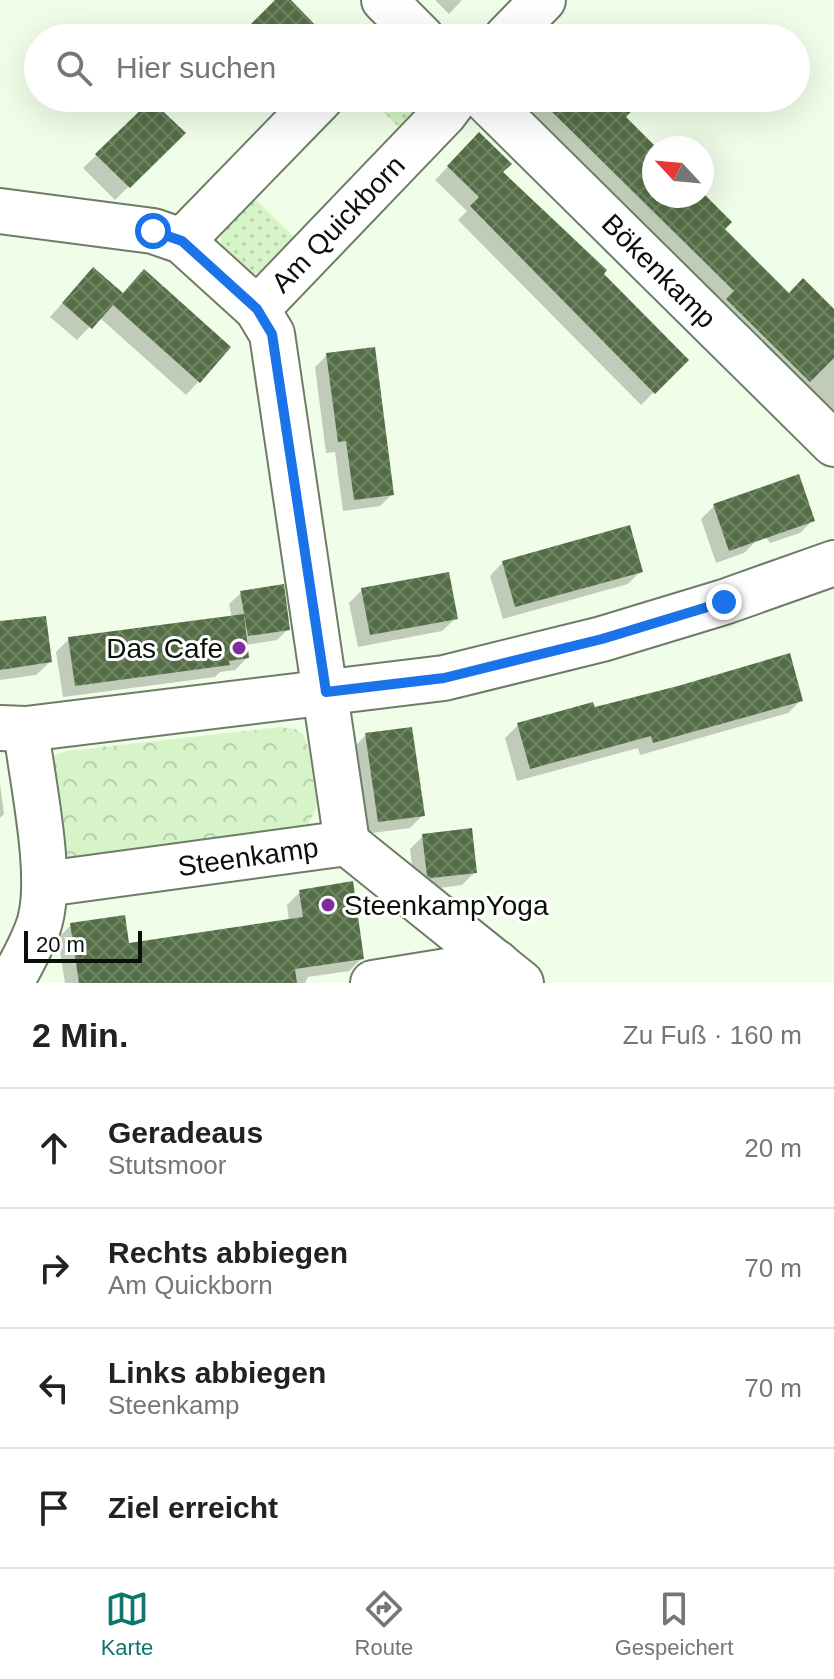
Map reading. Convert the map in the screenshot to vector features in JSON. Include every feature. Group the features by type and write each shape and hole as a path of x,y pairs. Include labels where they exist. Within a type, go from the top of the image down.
{"street":[{"path":"520,24 543,0"},
{"path":"182,241 307,112"},
{"name":"Am Quickborn","path":"326,692 272,334 257,309 446,112"},
{"name":"Bökenkamp","path":"498,112 834,444"},
{"path":"0,211 153,231 182,241 257,309"},
{"path":"11,983 41,919 45,884 13,729 444,678 602,639 724,602 834,563"},
{"name":"Steenkamp","path":"45,884 347,843 326,692"},
{"path":"347,843 509,973"},
{"path":"373,983 509,973"}],"green space":[{"path":"383,112 422,112 405,133"},
{"path":"250,194 299,242 270,269 248,275 226,254 221,244 224,228"},
{"path":"280,727 295,729 303,734 308,747 317,805 308,826 67,860 57,852 47,766 55,755 67,751"}],"building":[{"path":"275,0 291,0 314,24 251,24"},
{"path":"139,112 164,112 186,133 130,188 95,154"},
{"path":"552,112 631,112 626,117 645,136 642,136 642,200"},
{"path":"479,132 512,164 503,172 607,270 604,274 689,360 655,394 470,206 479,197 447,166"},
{"path":"714,204 732,222 725,229 789,293 803,278 834,309 834,358 810,382 726,299 734,291 650,208 714,208"},
{"path":"93,267 123,293 144,269 231,347 200,383 113,305 92,329 62,303"},
{"path":"375,347 394,495 354,500 346,441 338,442 326,353"},
{"path":"799,474 815,521 729,551 713,504"},
{"path":"630,525 643,572 515,607 502,561"},
{"path":"449,572 458,619 370,635 361,588"},
{"path":"284,584 290,630 248,636 240,591"},
{"path":"244,614 249,658 229,661 230,665 75,686 68,637"},
{"path":"46,616 52,662 0,670 0,621"},
{"path":"790,653 803,701 653,743 651,736 530,769 517,723 593,702 595,707 678,686"},
{"path":"412,727 425,816 378,822 365,733"},
{"path":"472,828 477,873 427,876 422,834"},
{"path":"353,881 364,959 295,969 297,983 79,983 70,923 125,915 129,943 303,917 299,890"}],"place":[{"name":"Das Cafe","path":"239,648"},
{"name":"SteenkampYoga","path":"328,905"}],"route":[{"path":"153,231 182,241 257,309 272,334 326,692 444,678 602,639 724,602"}]}
